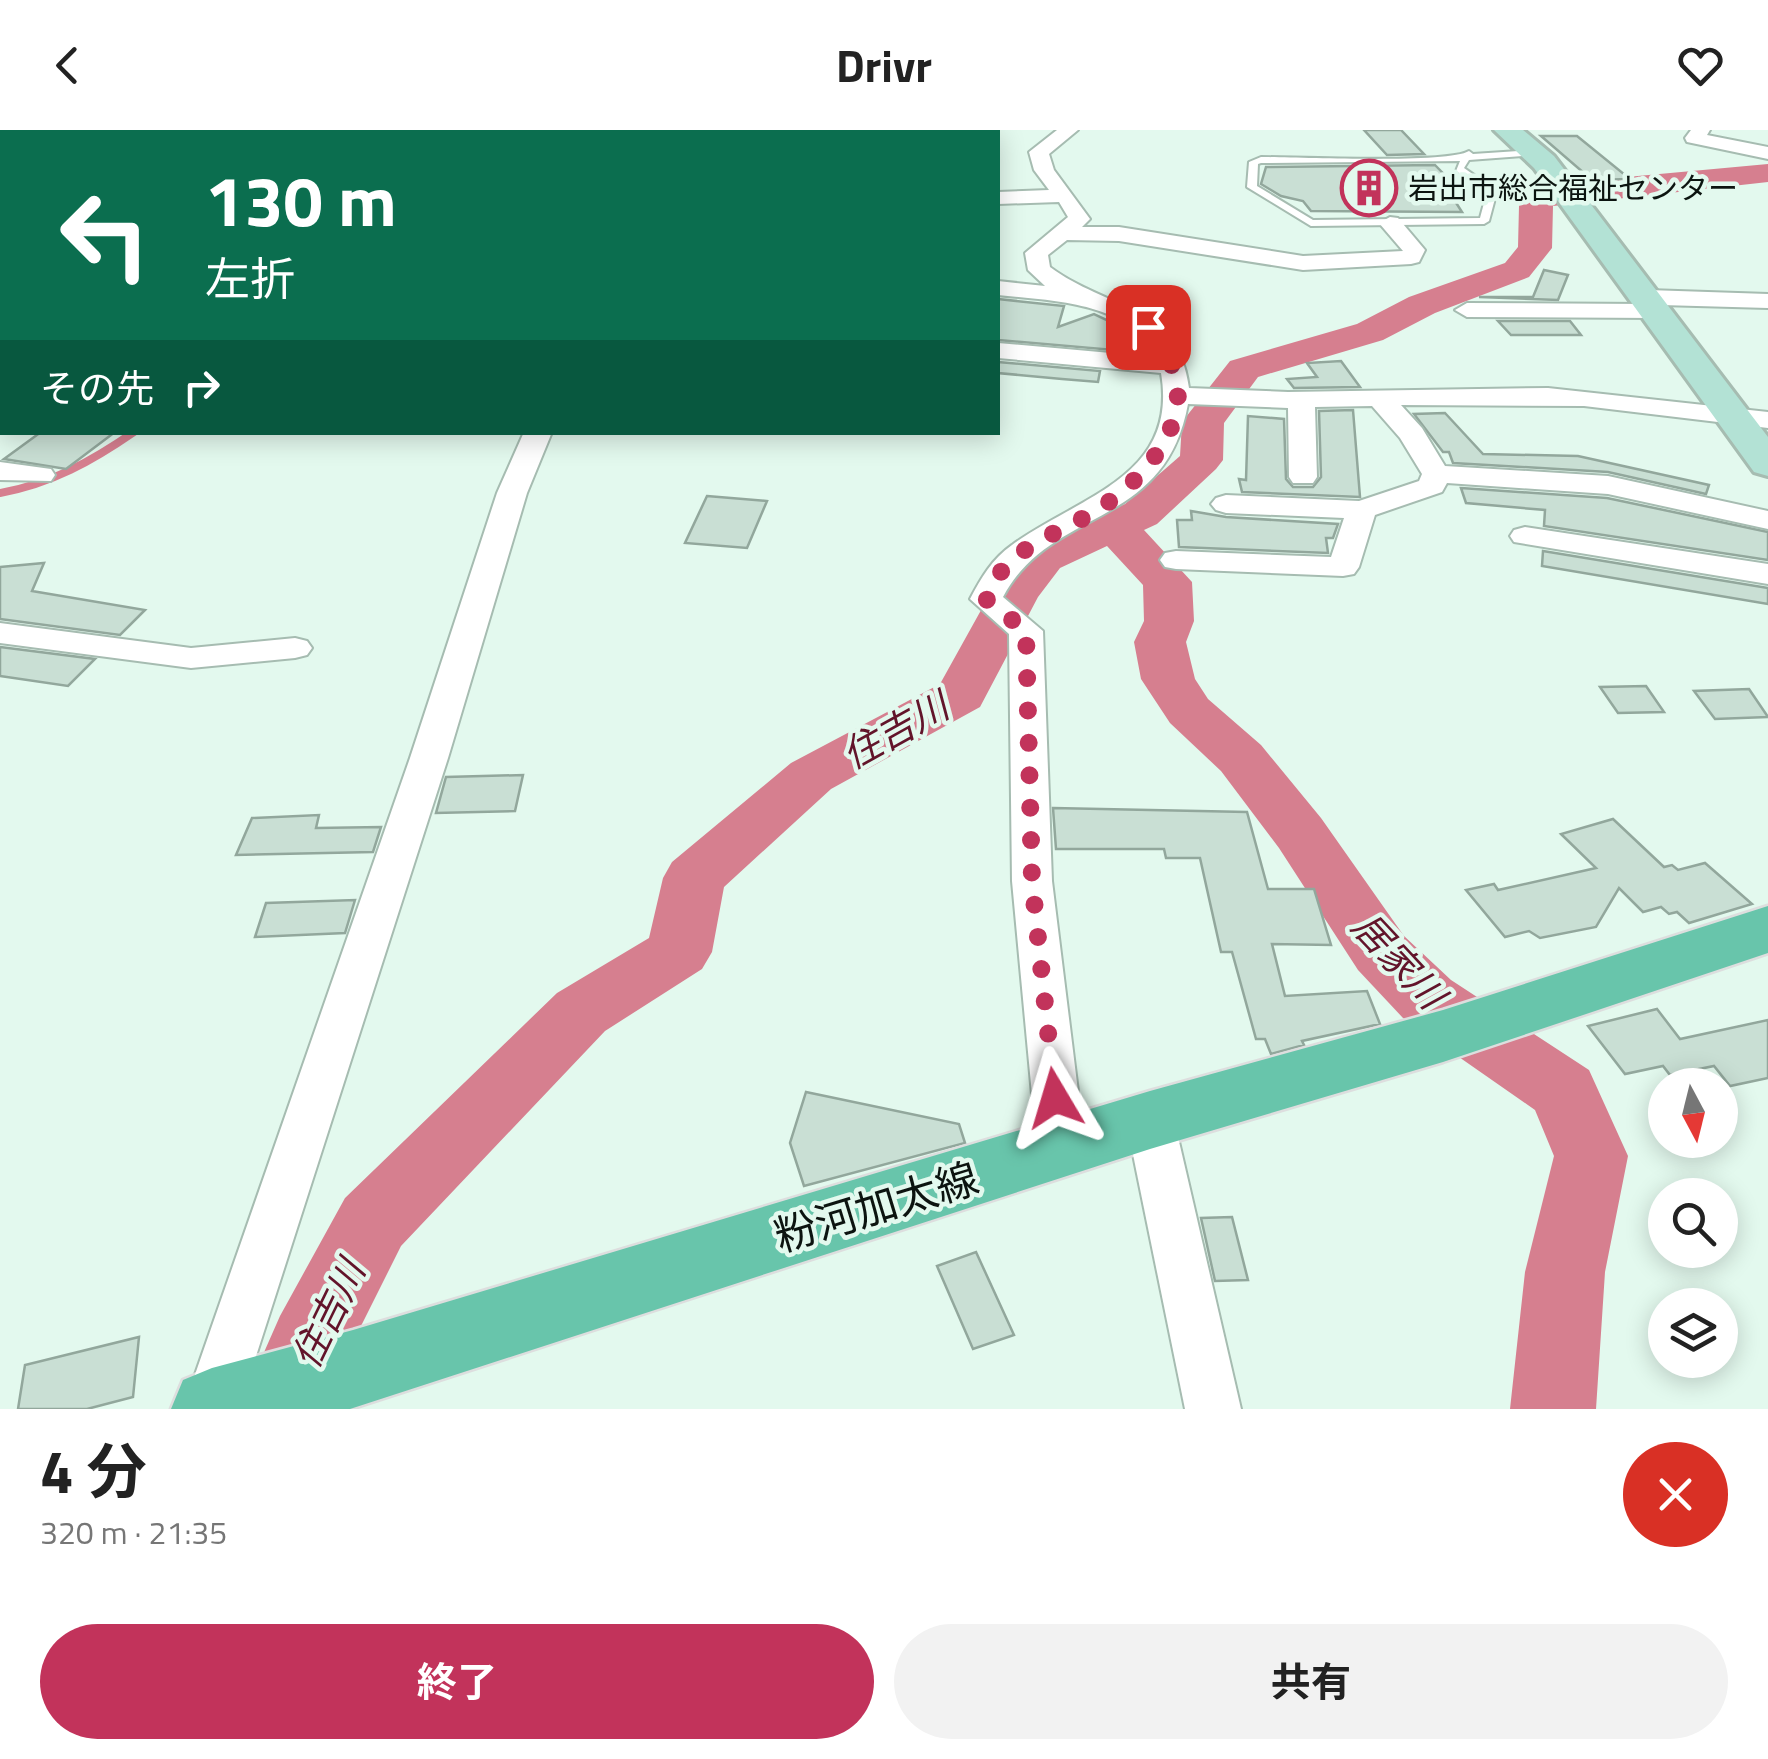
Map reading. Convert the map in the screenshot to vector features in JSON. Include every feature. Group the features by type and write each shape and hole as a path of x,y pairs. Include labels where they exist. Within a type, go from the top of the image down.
{"main road":[{"name":"粉河加太線","path":"223,1406 1150,1120 1467,1028 1768,929"}],"street":[{"path":"1061,1148 1032,881 1026,631 986,599 992,580 1022,550 1092,514 1136,481 1162,448 1183,386 1148,327 1077,296 1039,270 1036,253 1079,219 1074,205 1040,161 1040,152 1069,130"},
{"path":"1506,130 1535,153 1653,304 1768,464"},
{"path":"1701,130 1694,138 1768,153"},
{"path":"1000,198 1022,194 1066,196"},
{"path":"1064,232 1119,234 1303,263 1412,258 1414,250 1390,223"},
{"path":"1522,287 1533,311"},
{"path":"1000,288 1077,296"},
{"path":"1467,310 1768,301"},
{"path":"1000,352 1183,386 1242,401 1471,395 1598,397 1768,420"},
{"path":"1226,504 1362,510 1432,486 1436,474 1412,434 1381,399"},
{"path":"1301,402 1303,476"},
{"path":"223,1406 512,493 537,435"},
{"path":"0,471 40,475"},
{"path":"1436,474 1608,485 1768,520"},
{"path":"1176,560 1343,567 1362,510"},
{"path":"1525,536 1768,574"},
{"path":"0,633 191,658 295,648"},
{"path":"1150,1120 1213,1409"}],"lane":[{"path":"1469,154 1460,169 1492,192 1484,221 1311,223 1252,186 1254,162 1272,158 1447,159 1469,154 1535,153"}],"building":[{"path":"1364,130 1401,130 1424,154 1387,155"},
{"path":"1541,136 1577,136 1630,179 1592,180"},
{"name":"岩出市総合福祉センター","path":"1435,165 1466,197 1453,198 1462,212 1311,211 1303,201 1281,196 1261,184 1266,167"},
{"path":"1544,270 1568,275 1558,300 1479,297 1533,297"},
{"path":"1000,299 1064,306 1058,327 1094,314 1128,330 1148,353 1000,340"},
{"path":"1498,321 1570,321 1581,335 1511,335"},
{"path":"1341,361 1360,387 1294,388 1287,379 1317,377 1307,363"},
{"path":"1000,362 1100,371 1098,382 1000,373"},
{"path":"1353,410 1360,497 1242,492 1239,479 1246,480 1248,416 1284,419 1286,479 1293,487 1313,487 1321,477 1319,411"},
{"path":"1445,413 1483,454 1578,456 1709,485 1706,494 1608,472 1453,463 1449,452 1443,452 1414,414"},
{"path":"37,435 111,435 66,469 4,459"},
{"path":"1461,488 1607,498 1768,532 1768,560 1544,526 1545,510 1466,503"},
{"path":"707,496 767,501 747,548 685,543"},
{"path":"1191,511 1338,524 1333,538 1326,538 1328,553 1179,547 1177,520 1192,520"},
{"path":"1543,551 1768,588 1768,604 1542,566"},
{"path":"44,563 32,591 145,610 120,635 0,619 0,567"},
{"path":"0,647 95,659 68,686 0,676"},
{"path":"1646,686 1664,712 1618,713 1600,687"},
{"path":"1749,689 1768,717 1715,719 1694,691"},
{"path":"523,775 515,811 436,813 446,777"},
{"path":"1053,808 1247,812 1268,889 1314,889 1331,945 1272,944 1285,996 1367,991 1380,1024 1302,1041 1304,1045 1271,1054 1265,1039 1256,1039 1232,952 1221,952 1200,858 1166,858 1164,849 1056,849"},
{"path":"319,815 316,828 381,827 373,852 236,855 252,818"},
{"path":"1613,819 1664,867 1672,865 1678,870 1705,863 1752,904 1689,923 1677,912 1669,914 1661,907 1643,912 1619,888 1596,927 1540,938 1529,931 1505,937 1466,890 1494,884 1498,890 1596,868 1561,834"},
{"path":"355,900 345,933 255,937 266,903"},
{"path":"1657,1009 1680,1039 1768,1020 1768,1078 1738,1084 1738,1068 1714,1066 1663,1066 1625,1074 1588,1026"},
{"path":"806,1092 959,1124 965,1143 804,1186 790,1143"},
{"path":"1232,1217 1248,1280 1215,1281 1201,1218"},
{"path":"976,1252 1014,1335 973,1349 937,1266"},
{"path":"139,1337 133,1397 87,1409 18,1409 25,1365"}],"waterway":[{"name":"住吉川","path":"282,1409 309,1344 373,1222 581,1012 679,952 694,878 811,776 961,695 1015,594 1043,558 1141,514 1201,460 1203,422 1244,369 1370,332 1422,305 1517,270 1535,248 1535,206 1543,198 1768,173"},
{"path":"0,493 70,470 129,435"},
{"name":"居家川","path":"1116,528 1167,582 1169,621 1160,642 1168,679 1189,711 1241,758 1300,833 1381,953 1427,999 1564,1091 1591,1156 1565,1272 1553,1409"}],"place":[{"name":"岩出市総合福祉センター","path":"1369,188"}],"route":[{"path":"1055,1098 1032,881 1026,631 986,599 992,580 1022,550 1092,514 1136,481 1162,448 1176,382 1172,366 1148,327"}]}
